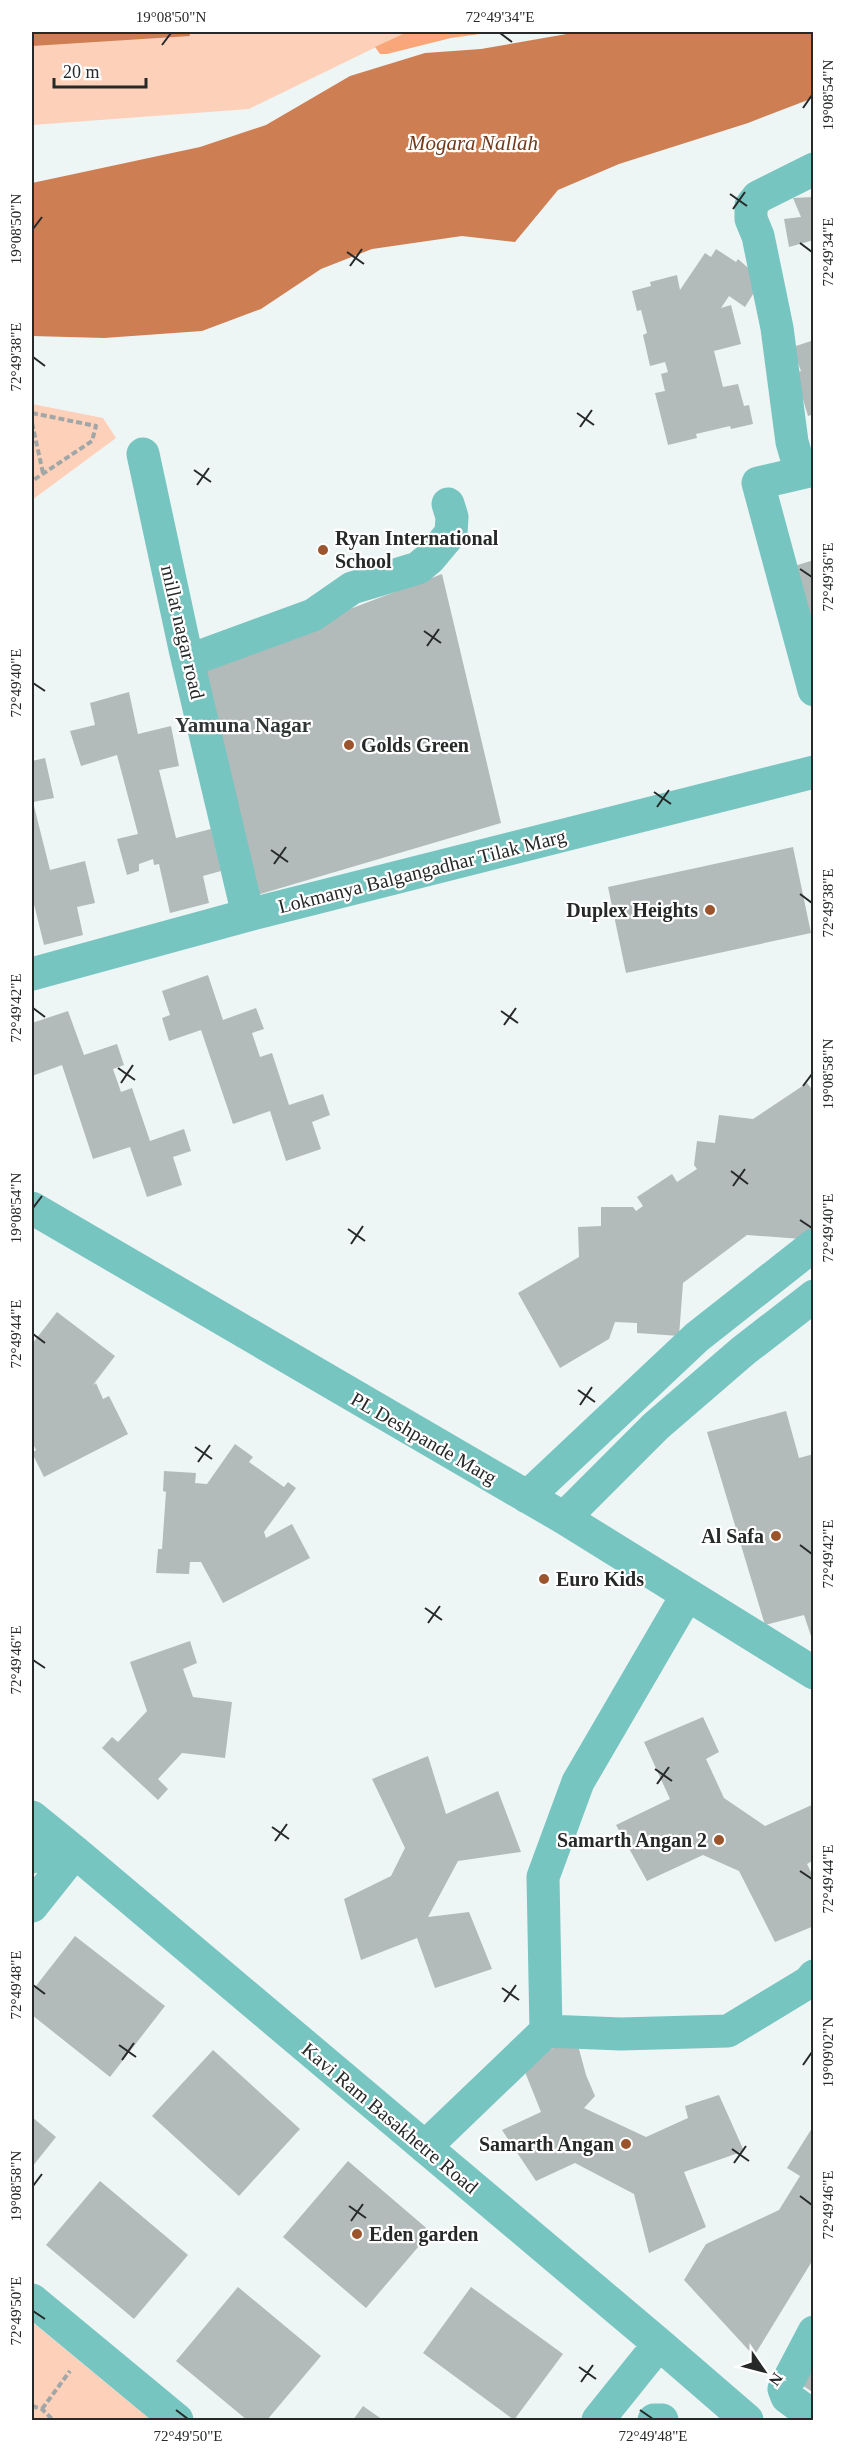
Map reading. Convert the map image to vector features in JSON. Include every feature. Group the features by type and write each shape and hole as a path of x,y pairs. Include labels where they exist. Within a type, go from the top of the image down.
{"street":[{"path":"813,169 758,197 751,206 751,219 758,236 777,328 792,442 807,472 758,483 813,690"},
{"name":"millat nagar road","path":"143,454 248,915"},
{"path":"189,657 201,656 313,615 352,588 417,568 430,558 451,533 452,517 448,504"},
{"name":"Lokmanya Balgangadhar Tilak Marg","path":"32,974 248,915 813,772"},
{"name":"PL Deshpande Marg","path":"32,1208 564,1518 813,1673"},
{"path":"528,1497 697,1337 813,1245"},
{"path":"564,1518 656,1426 743,1351 813,1296"},
{"path":"546,2031 543,1877 578,1782 687,1594"},
{"path":"32,1906 47,1840"},
{"name":"Kavi Ram Basakhetre Road","path":"47,1840 425,2147 747,2421"},
{"path":"425,2147 546,2031 621,2034 728,2031 809,1982 813,1976"},
{"path":"32,2300 177,2421"},
{"path":"813,2331 783,2389 787,2397 813,2417"},
{"path":"598,2421 659,2344"},
{"path":"654,2421 662,2421"}],"path":[{"path":"32,413 96,426 92,441 32,481"},
{"path":"32,423 43,473"},
{"path":"42,2409 70,2370"},
{"path":"32,2406 42,2409 52,2421"}],"shaded area":[{"path":"32,32 407,32 249,109 32,125"},
{"path":"407,32 494,32 451,38 387,54 380,54 375,47"},
{"path":"32,404 103,418 116,438 32,500"},
{"path":"32,2322 151,2420 32,2420"}],"water":[{"path":"32,32 189,32 190,36 32,46"},
{"name":"Mogara Nallah","path":"578,32 813,32 813,98 748,123 619,164 558,190 515,242 462,236 372,249 321,269 261,309 202,331 104,338 32,336 32,183 200,147 266,125 350,76 425,53 481,49"}],"building":[{"path":"814,197 814,240 789,247 784,219 801,217 793,198"},
{"path":"716,249 736,262 738,259 762,280 745,307 729,296 721,308 731,305 741,344 714,351 723,387 738,384 744,406 749,405 753,424 731,429 730,426 696,434 697,438 668,445 655,393 665,391 661,374 668,372 665,362 650,366 643,335 647,333 641,310 637,311 632,291 651,286 650,282 677,275 680,290 705,253 711,257"},
{"path":"814,340 814,414 808,416 795,373 801,371 798,363 795,364 790,348"},
{"path":"814,560 814,640 791,567"},
{"name":"Golds Green","path":"442,574 501,823 257,895 195,668"},
{"path":"129,692 138,734 171,726 179,766 159,770 176,838 211,829 221,871 203,876 209,903 170,913 159,864 154,865 153,859 139,864 139,871 127,875 117,839 138,834 117,755 81,766 70,731 95,725 90,703"},
{"path":"45,758 54,798 33,802 50,870 85,861 95,903 77,907 83,935 44,945 32,896 32,761"},
{"name":"Duplex Heights","path":"793,847 811,933 626,973 608,887"},
{"path":"208,975 223,1020 256,1008 264,1029 252,1033 260,1057 272,1053 289,1105 323,1094 330,1115 312,1122 321,1149 286,1161 270,1111 233,1124 201,1030 169,1041 162,1018 170,1015 162,991"},
{"path":"68,1011 84,1055 117,1044 124,1065 113,1069 121,1092 132,1088 150,1141 184,1129 191,1151 173,1157 182,1185 147,1197 130,1147 93,1159 62,1065 32,1076 32,1023"},
{"path":"807,1083 814,1092 814,1228 801,1239 747,1235 683,1283 679,1336 637,1333 637,1323 615,1322 609,1339 560,1368 518,1293 579,1257 578,1227 601,1226 601,1207 633,1207 636,1211 643,1206 637,1197 672,1174 677,1182 697,1169 694,1165 697,1141 715,1143 719,1115 753,1119"},
{"path":"57,1312 115,1356 93,1385 96,1383 103,1399 109,1396 128,1434 44,1477 32,1453 36,1450 32,1442 32,1344"},
{"name":"Al Safa","path":"786,1411 799,1458 814,1454 813,1642 804,1615 765,1625 707,1432"},
{"path":"235,1444 253,1457 249,1462 284,1487 288,1482 296,1488 264,1532 266,1538 292,1524 310,1558 223,1603 201,1562 190,1562 189,1574 156,1573 158,1549 162,1549 166,1492 163,1491 164,1471 196,1473 195,1483 207,1484"},
{"path":"190,1641 197,1663 183,1669 193,1697 232,1702 225,1758 182,1753 158,1779 168,1789 158,1800 102,1748 112,1737 118,1742 147,1711 130,1662"},
{"name":"Samarth Angan 2","path":"703,1717 719,1752 706,1759 724,1798 765,1826 814,1804 814,1860 807,1864 814,1878 814,1926 775,1942 739,1871 703,1855 647,1881 616,1825 670,1799 644,1742"},
{"path":"428,1756 446,1814 498,1791 521,1852 458,1861 428,1917 469,1912 492,1969 435,1988 417,1938 361,1960 344,1899 391,1876 405,1848 372,1779"},
{"path":"75,1936 165,2006 110,2077 32,2015 32,1991"},
{"name":"Samarth Angan","path":"576,2038 586,2075 595,2096 584,2108 646,2137 688,2118 685,2106 719,2095 744,2151 684,2172 706,2227 649,2253 634,2194 575,2163 536,2181 502,2130 541,2112 521,2062"},
{"path":"213,2050 300,2129 239,2196 152,2116"},
{"path":"32,2117 56,2137 32,2167"},
{"path":"814,2125 814,2258 754,2356 684,2280 706,2244 779,2210 800,2176 787,2168"},
{"name":"Eden garden","path":"348,2161 431,2232 366,2308 283,2237"},
{"path":"100,2181 188,2255 134,2319 46,2245"},
{"path":"238,2287 321,2356 267,2420 247,2420 176,2361"},
{"path":"471,2287 563,2354 514,2420 423,2353"},
{"path":"814,2340 814,2393 791,2378"},
{"path":"363,2406 383,2420 353,2420"}],"place":[{"name":"Ryan International School","path":"323,550"},
{"name":"Golds Green","path":"349,745"},
{"name":"Duplex Heights","path":"710,910"},
{"name":"Al Safa","path":"776,1536"},
{"name":"Euro Kids","path":"544,1579"},
{"name":"Samarth Angan 2","path":"719,1840"},
{"name":"Samarth Angan","path":"626,2144"},
{"name":"Eden garden","path":"357,2234"}],"district":[{"name":"Yamuna Nagar","path":"243,725"}]}
